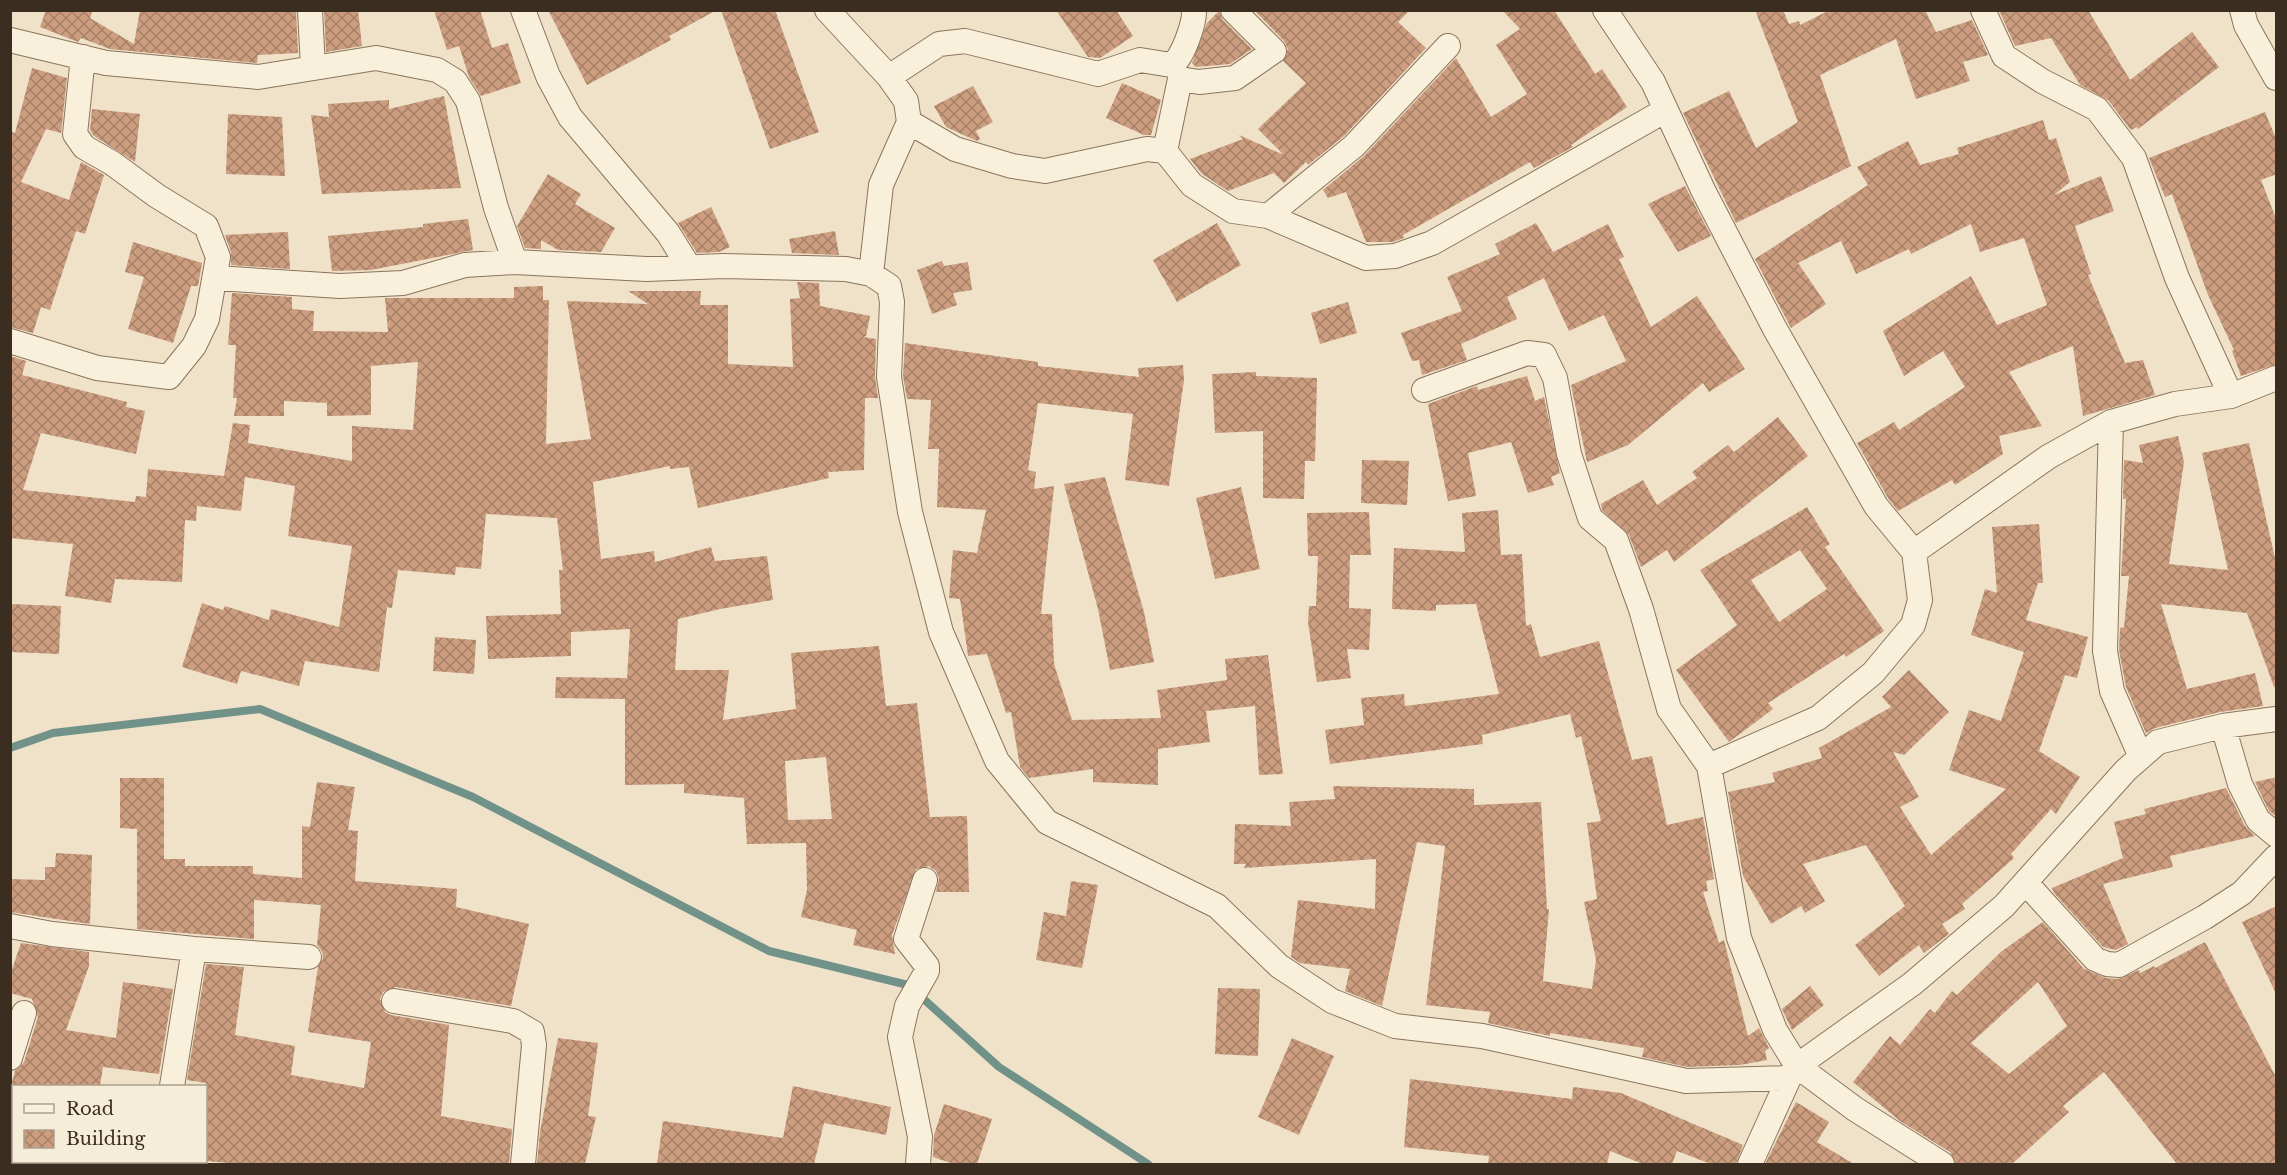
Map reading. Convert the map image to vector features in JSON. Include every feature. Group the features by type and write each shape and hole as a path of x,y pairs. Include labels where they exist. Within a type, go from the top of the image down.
{"street":[{"path":"310,10 313,68"},
{"path":"524,10 548,76 570,117 668,233 689,267"},
{"path":"827,10 889,77 906,102 909,122 880,185 870,274"},
{"path":"889,77 939,44 965,41 1098,74 1140,60 1171,65 1179,59 1195,21 1194,10"},
{"path":"1166,151 1180,79 1199,82 1234,78 1274,51 1233,10"},
{"path":"1605,10 1653,82 1702,190 1775,329 1876,506 1914,552 1920,600 1913,625 1873,673 1818,718 1709,766"},
{"path":"1983,10 2004,56 2042,81 2097,109 2134,158 2177,278 2231,396"},
{"path":"2242,10 2246,25 2277,78"},
{"path":"10,40 106,63 258,77 376,58 428,68 455,81 468,101 496,208 515,262"},
{"path":"1268,216 1354,146 1448,46"},
{"path":"10,341 97,368 169,377 194,346 207,320 218,257 206,226 84,147 75,134 83,57"},
{"path":"909,122 955,149 1012,166 1045,171 1147,149 1166,151 1192,185 1233,211 1268,216 1366,258 1395,256 1432,243 1666,110"},
{"path":"216,278 340,286 402,283 465,265 515,262 580,267 846,269 870,274 889,286 892,302 889,377 910,512 941,632 997,761 1047,822 1217,906 1279,966 1332,1001 1395,1026 1482,1036 1686,1081 1793,1072 1942,1164"},
{"path":"1424,390 1527,353 1544,355 1555,378 1569,454 1590,518 1616,540 1641,609 1669,709 1709,766 1739,938 1793,1072"},
{"path":"1914,552 2048,457 2111,422 2175,404 2231,396 2277,378"},
{"path":"2111,422 2104,651 2112,691 2141,757"},
{"path":"1750,1164 1793,1072 1912,984 2004,906 2126,770 2158,742 2223,726 2277,719"},
{"path":"2223,726 2240,784 2258,820 2277,835"},
{"path":"2025,883 2095,959 2107,964 2120,965 2205,917 2242,893 2277,857"},
{"path":"918,1164 920,1137 900,1037 907,1006 927,966 906,939 925,880"},
{"path":"10,926 52,934 194,949 309,957"},
{"path":"172,1085 194,949"},
{"path":"394,1000 513,1021 532,1032 534,1045 523,1164"},
{"path":"10,1058 24,1013"}],"building":[{"path":"46,10 93,10 90,18 134,44 140,10 296,10 298,53 258,55 257,63 110,49 81,38 78,42 40,27"},
{"path":"324,10 358,10 362,46 326,52"},
{"path":"434,10 480,10 492,48 508,43 521,83 481,96 469,77 459,46 447,50"},
{"path":"548,10 717,10 669,36 671,40 587,85"},
{"path":"721,10 775,10 819,132 770,149"},
{"path":"1056,10 1116,10 1133,36 1100,58 1088,57"},
{"path":"1254,10 1410,10 1398,22 1426,48 1344,136 1308,165 1306,162 1284,183 1274,173 1228,191 1202,174 1190,159 1243,139 1239,135 1284,155 1258,129 1306,83 1283,61 1288,49 1284,41"},
{"path":"1502,10 1554,10 1595,74 1602,69 1627,107 1571,145 1573,147 1534,168 1530,162 1403,235 1404,238 1392,242 1366,242 1346,192 1328,198 1323,190 1364,156 1456,58 1491,117 1527,94 1496,45 1520,29"},
{"path":"1755,10 1783,10 1789,24 1799,21 1800,25 1830,10 1925,10 1936,32 1972,20 1988,55 1963,62 1970,81 1916,99 1896,39 1820,75 1851,166 1736,223 1683,113 1729,91 1756,148 1798,122"},
{"path":"1999,10 2088,10 2130,80 2192,32 2219,67 2138,129 2137,127 2131,130 2108,100 2080,85 2051,38 2015,46"},
{"path":"1219,11 1223,20 1252,49 1230,64 1196,67 1192,63 1207,23"},
{"path":"32,68 67,78 61,133 46,129 21,182 69,200 81,162 104,175 85,234 76,231 50,310 41,307 33,333 10,327 10,131 15,133"},
{"path":"1122,83 1161,100 1151,135 1144,135 1106,118"},
{"path":"973,86 993,122 976,131 980,139 977,141 946,127 934,106"},
{"path":"444,96 461,188 322,194 311,115 329,117 328,104 389,100 389,109"},
{"path":"92,109 140,114 135,162 94,136 90,130"},
{"path":"2265,112 2277,141 2277,174 2261,180 2277,221 2277,364 2241,376 2232,351 2234,350 2208,295 2172,194 2165,197 2149,158"},
{"path":"228,114 282,117 285,176 226,174"},
{"path":"2043,120 2049,140 2056,138 2070,182 2054,195 2101,176 2114,211 2075,226 2091,274 2088,275 2125,363 2143,360 2155,395 2083,416 2073,346 2009,372 2042,426 1999,436 2003,454 1955,485 1952,480 1898,511 1888,498 1857,443 1894,422 1899,430 1965,387 1943,351 1904,376 1883,331 1971,276 1997,325 2047,305 2024,238 1980,252 1971,224 1911,254 1909,249 1856,274 1841,241 1798,263 1826,304 1791,328 1755,259 1868,185 1857,167 1908,141 1920,165 1959,154 1957,148"},
{"path":"548,174 581,194 575,204 615,228 601,252 558,250 541,240 541,249 525,248 517,226"},
{"path":"1685,186 1711,236 1678,252 1648,204"},
{"path":"711,207 730,247 719,252 697,253 678,223"},
{"path":"468,219 473,250 371,270 332,271 328,236 423,227 423,224"},
{"path":"1217,223 1241,265 1177,302 1153,260"},
{"path":"1536,223 1553,252 1608,224 1624,257 1619,259 1651,327 1697,296 1745,369 1709,392 1703,383 1628,445 1587,462 1571,385 1626,361 1604,315 1569,331 1544,278 1507,297 1517,319 1461,344 1467,360 1422,375 1419,360 1412,361 1401,333 1462,311 1447,277 1500,254 1495,244"},
{"path":"835,231 839,255 792,253 789,239"},
{"path":"288,232 290,269 231,265 231,252 225,235"},
{"path":"133,242 202,263 198,286 191,286 173,343 128,329 144,277 125,272"},
{"path":"942,261 944,266 968,262 972,290 953,293 957,305 932,314 917,270"},
{"path":"797,282 819,283 820,306 870,316 866,336 863,337 876,339 875,376 878,398 865,398 864,470 828,472 829,478 698,508 689,467 670,469 670,466 593,482 601,559 654,551 655,562 711,547 715,561 767,556 773,600 678,619 675,670 729,670 723,720 796,709 791,653 879,646 886,706 917,703 930,817 967,816 969,892 936,892 939,878 936,871 929,866 916,869 892,935 895,954 853,945 857,930 801,917 807,890 806,843 747,844 744,798 684,793 684,784 625,785 625,699 555,698 556,677 627,678 630,629 571,632 571,656 488,659 486,616 561,614 559,570 563,570 557,518 486,514 481,569 456,567 455,575 398,570 392,608 387,607 379,672 305,661 299,686 241,671 237,684 182,667 202,603 223,610 225,606 269,620 271,609 339,627 352,546 288,536 295,486 245,477 241,511 197,506 196,521 185,520 182,582 115,579 111,603 65,596 73,544 10,538 10,356 26,361 22,375 127,402 126,407 145,411 136,454 41,433 23,490 135,502 136,496 146,497 148,469 224,476 233,423 250,425 248,443 352,461 352,426 413,430 418,362 371,366 371,415 327,416 327,403 284,401 284,416 234,416 237,398 233,398 236,345 228,345 232,293 292,297 292,309 314,311 313,331 388,332 385,298 514,298 514,287 543,286 543,300 549,300 546,444 591,439 567,301 648,304 628,291 701,291 700,305 728,305 728,364 793,367 790,299 800,298","holes":["826,757 832,819 788,820 785,761"]},
{"path":"1348,302 1357,333 1320,344 1311,313"},
{"path":"905,343 1038,362 1038,366 1139,377 1138,368 1183,365 1184,380 1169,486 1125,480 1133,414 1038,403 1028,470 1036,472 1034,489 1054,486 1041,614 1052,614 1054,664 1072,720 1161,718 1157,690 1227,680 1225,659 1268,655 1283,774 1259,775 1255,706 1206,711 1210,742 1158,749 1158,785 1093,782 1093,769 1029,778 1020,767 1011,712 1006,713 987,654 968,656 960,599 949,598 953,550 977,553 986,510 937,507 939,449 928,449 931,400 907,399 903,376"},
{"path":"1256,372 1256,376 1317,378 1315,461 1305,461 1304,499 1263,498 1263,431 1215,433 1212,374"},
{"path":"1527,376 1535,401 1544,397 1560,473 1551,477 1554,485 1528,493 1511,442 1468,453 1476,496 1448,501 1428,404 1477,386 1478,390"},
{"path":"1778,417 1808,456 1674,562 1667,550 1641,567 1629,535 1602,510 1601,504 1643,480 1657,505 1697,478 1692,472 1728,445 1734,452"},
{"path":"2178,436 2184,462 2169,564 2228,570 2202,453 2249,443 2277,567 2277,686 2274,687 2247,613 2161,604 2187,689 2255,673 2263,706 2220,712 2155,728 2146,733 2126,687 2119,650 2120,628 2124,627 2129,576 2121,576 2126,499 2123,499 2124,460 2143,463 2139,445"},
{"path":"1362,460 1409,461 1407,505 1361,503"},
{"path":"1105,477 1144,612 1154,662 1110,670 1098,609 1064,484"},
{"path":"1241,487 1260,569 1215,579 1196,498"},
{"path":"1807,507 1830,544 1825,547 1884,631 1846,657 1844,654 1768,703 1773,709 1729,742 1676,670 1737,625 1700,570","holes":["1800,550 1827,589 1779,622 1751,580"]},
{"path":"1498,510 1501,555 1522,554 1526,626 1531,624 1540,657 1599,641 1632,760 1652,756 1667,825 1703,817 1714,879 1706,881 1708,891 1703,892 1719,943 1724,940 1748,1036 1759,1028 1769,1048 1765,1051 1767,1060 1740,1065 1687,1067 1642,1057 1644,1048 1550,1033 1550,1036 1488,1023 1490,1012 1426,1005 1445,846 1417,842 1382,1006 1345,991 1350,969 1300,963 1291,957 1298,900 1375,909 1376,859 1244,868 1246,864 1234,864 1235,824 1291,826 1289,802 1335,799 1333,786 1474,789 1474,805 1541,802 1547,909 1549,909 1543,981 1592,989 1596,960 1584,902 1597,899 1587,823 1601,821 1581,736 1576,738 1570,714 1482,735 1483,744 1330,764 1325,730 1364,725 1361,698 1404,694 1405,706 1499,694 1476,604 1436,605 1436,611 1392,609 1394,548 1465,552 1462,513"},
{"path":"1369,512 1371,555 1350,555 1349,608 1371,609 1369,650 1347,649 1351,678 1317,682 1308,622 1309,606 1316,606 1318,556 1308,556 1307,513"},
{"path":"2039,524 2043,583 2038,583 2026,620 2088,637 2077,678 2065,675 2039,751 2080,777 2056,814 2051,809 2011,854 2014,858 1962,904 1965,909 1942,924 1949,934 1924,953 1919,945 1879,976 1855,945 1905,906 1866,845 1803,864 1825,901 1805,913 1801,906 1771,924 1743,876 1728,792 1775,782 1772,773 1822,758 1819,748 1891,707 1882,697 1909,670 1949,712 1904,755 1893,752 1919,797 1900,807 1931,855 2006,789 1949,770 1969,710 2001,721 2024,652 1971,635 1985,589 1997,593 1992,527"},
{"path":"10,604 61,606 59,654 10,652"},
{"path":"435,637 476,640 474,674 433,671"},
{"path":"2277,777 2277,817 2269,811 2255,782"},
{"path":"120,778 164,778 164,859 185,859 185,866 253,866 253,874 302,878 302,826 310,827 317,782 355,787 348,830 358,831 355,881 457,889 456,907 529,924 511,1006 396,987 383,992 380,999 385,1012 391,1015 449,1025 441,1116 512,1129 509,1164 239,1164 207,1161 207,1085 187,1080 206,964 244,967 235,1035 295,1046 291,1075 364,1088 371,1042 308,1032 318,967 323,959 322,951 317,945 321,905 254,900 254,939 137,929 137,829 120,828"},
{"path":"2226,788 2245,826 2255,836 2170,856 2173,867 2103,884 2128,944 2116,950 2103,947 2054,893 2052,888 2123,858 2114,822 2146,814 2144,809"},
{"path":"56,853 92,855 90,924 10,912 10,879 45,880 45,867 55,867"},
{"path":"1071,881 1098,885 1082,968 1036,960 1044,912 1066,916"},
{"path":"2277,906 2277,996 2242,922"},
{"path":"2043,922 2084,969 2106,978 2118,979 2139,970 2140,973 2154,966 2155,968 2205,942 2277,1079 2277,1164 2177,1164 2104,1072 2063,1106 2069,1112 2012,1164 1956,1164 1950,1152 1900,1121 1853,1082 1890,1036 1900,1045 1930,1009 1935,1013 1952,991 1957,995 2002,951","holes":["2038,982 2067,1026 2009,1074 1971,1043"]},
{"path":"21,943 89,952 89,966 66,1030 116,1038 123,982 173,989 159,1074 103,1067 100,1085 11,1086 15,1071 24,1062 38,1017 32,999 10,993 10,975"},
{"path":"1810,986 1824,1005 1792,1030 1782,1009"},
{"path":"1218,988 1260,989 1258,1056 1215,1054"},
{"path":"558,1038 598,1043 588,1116 596,1117 585,1164 537,1164 540,1132"},
{"path":"1292,1038 1334,1056 1299,1135 1258,1117"},
{"path":"1410,1079 1572,1099 1573,1087 1621,1093 1743,1145 1736,1164 1711,1164 1677,1151 1672,1164 1643,1164 1610,1151 1607,1164 1488,1164 1489,1156 1404,1147"},
{"path":"793,1086 891,1107 886,1135 824,1123 814,1164 657,1164 663,1121 783,1138"},
{"path":"1796,1102 1829,1122 1817,1142 1854,1164 1765,1164"},
{"path":"944,1104 992,1119 977,1164 954,1164 933,1157 934,1135"}],"waterway":[{"path":"10,748 53,733 260,709 473,797 769,951 908,985 999,1067 1148,1164"}]}
